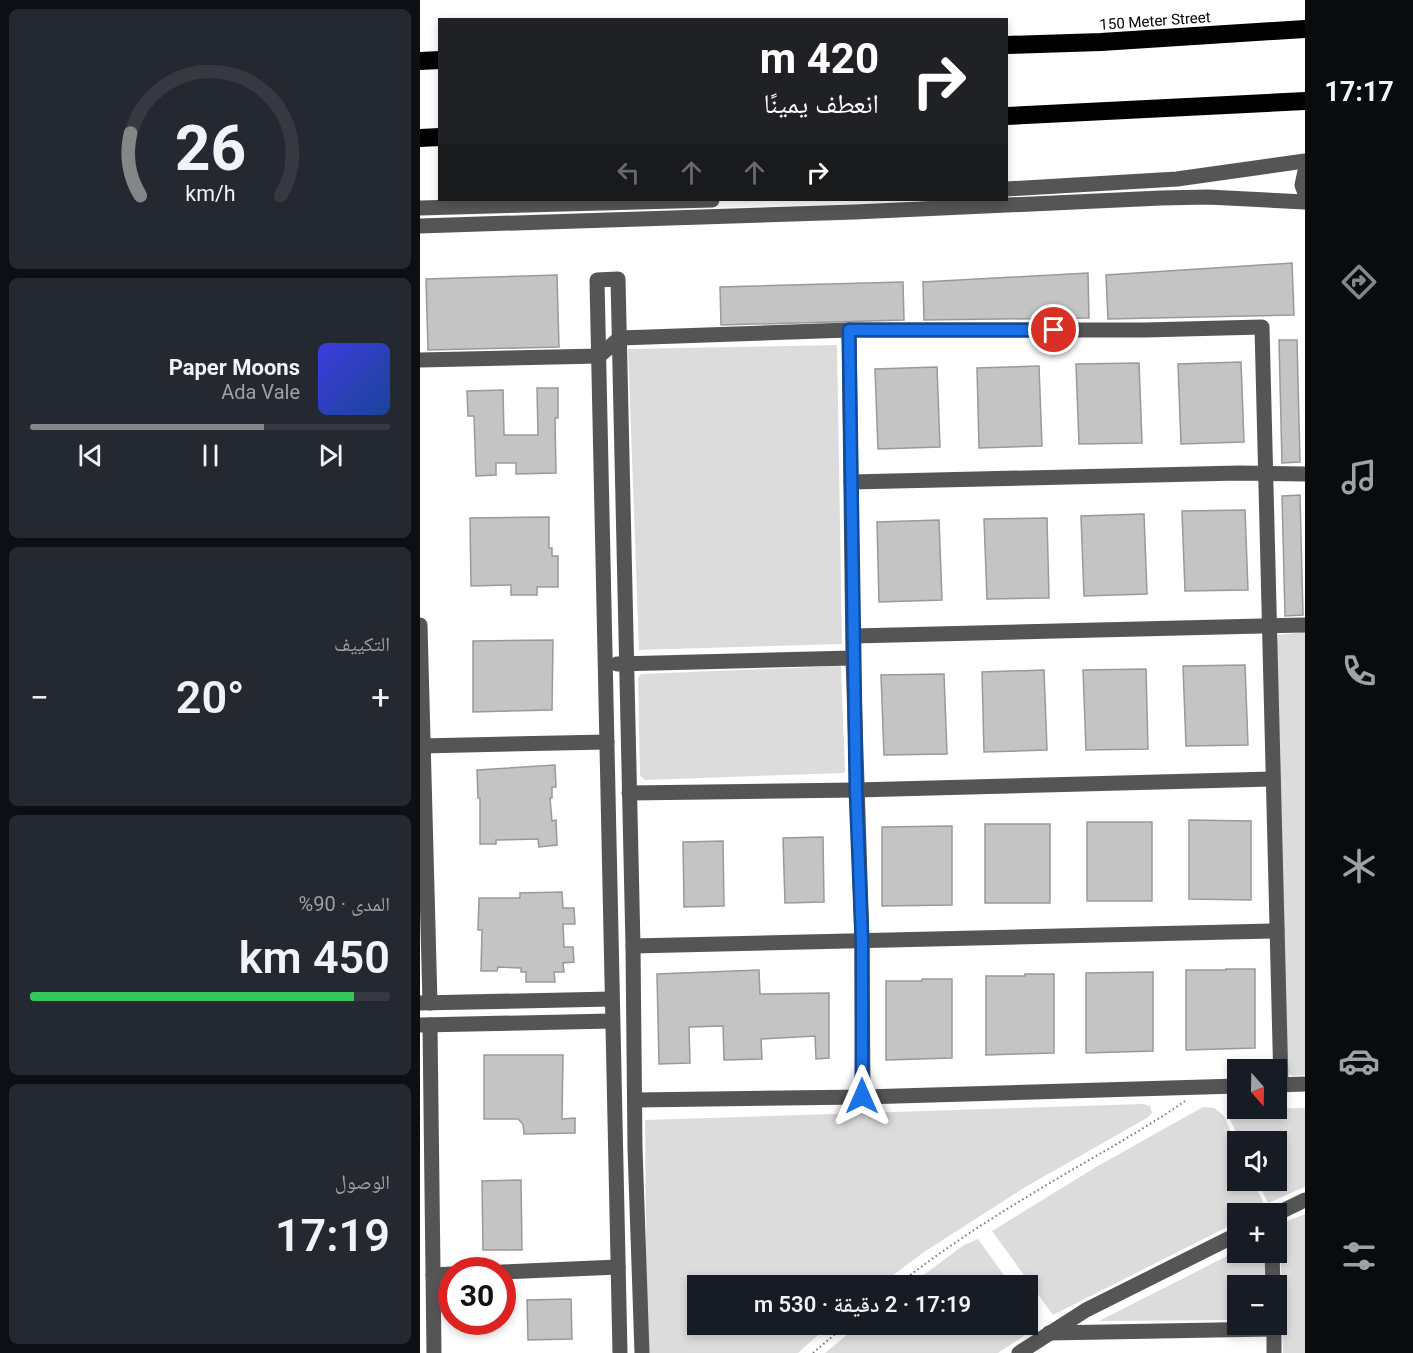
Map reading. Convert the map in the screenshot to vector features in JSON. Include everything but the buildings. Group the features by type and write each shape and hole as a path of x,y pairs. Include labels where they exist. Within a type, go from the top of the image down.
{"highway":[{"name":"150 Meter Street","path":"1008,45 1101,42 1305,29"},
{"path":"420,61 438,60"},
{"path":"1008,116 1305,101"},
{"path":"420,138 438,137"}],"street":[{"path":"1008,189 1178,179 1305,161"},
{"path":"1305,171 1302,185 1305,193"},
{"path":"420,225 855,212 1161,198 1208,197 1305,202"},
{"path":"420,208 676,201"},
{"path":"620,1353 597,280 618,279 633,946 635,1148 642,1353"},
{"path":"420,360 599,356 620,338 849,330 1145,330 1262,327 1279,1059"},
{"path":"849,330 856,790 862,941 862,1096"},
{"path":"851,482 1305,474"},
{"path":"420,625 425,1003 612,999"},
{"path":"853,636 1305,625"},
{"path":"605,665 854,658"},
{"path":"422,746 607,742"},
{"path":"629,793 856,790 1273,779"},
{"path":"633,946 1277,931"},
{"path":"434,1353 425,1025 612,1021"},
{"path":"1287,1085 1305,1084"},
{"path":"635,1100 1227,1087"},
{"path":"615,1149 635,1148"},
{"path":"1287,1209 1305,1200"},
{"path":"1018,1353 1086,1310 1227,1240"},
{"path":"516,1272 618,1268"},
{"path":"433,1275 438,1275"},
{"path":"1049,1333 1227,1328"},
{"path":"1274,1335 1274,1353"}],"path":[{"path":"910,1275 1014,1204 1160,1119 1205,1088"},
{"path":"813,1353 834,1335"}],"shaded area":[{"path":"837,345 842,644 639,650 628,349"},
{"path":"1305,632 1305,1075 1293,1076 1289,1074 1287,1067 1278,635"},
{"path":"841,666 845,771 843,773 645,780 640,776 638,678 641,674"},
{"path":"1143,1104 1150,1106 1152,1113 1027,1186 924,1252 893,1275 687,1275 687,1335 818,1335 798,1353 647,1353 645,1120"},
{"path":"1203,1107 1214,1108 1224,1116 1230,1131 1227,1131 1227,1191 1258,1191 1264,1203 1227,1203 1227,1227 1053,1315 1038,1294 1038,1275 1024,1275 992,1231 1096,1167"},
{"path":"1287,1108 1305,1108 1305,1187 1268,1203 1262,1191 1287,1191 1287,1131 1235,1131 1230,1119 1287,1119"},
{"path":"1305,1214 1305,1353 1283,1353 1283,1335 1287,1335 1287,1275 1281,1275 1281,1263 1287,1263 1287,1221"},
{"path":"978,1239 1004,1275 924,1275 964,1245"},
{"path":"1227,1256 1227,1263 1268,1263 1269,1275 1227,1275 1227,1320 1099,1321"},
{"path":"847,1335 1025,1335 998,1353 825,1353"}],"route":[{"path":"862,1096 862,941 856,790 849,330 1054,330"}]}
